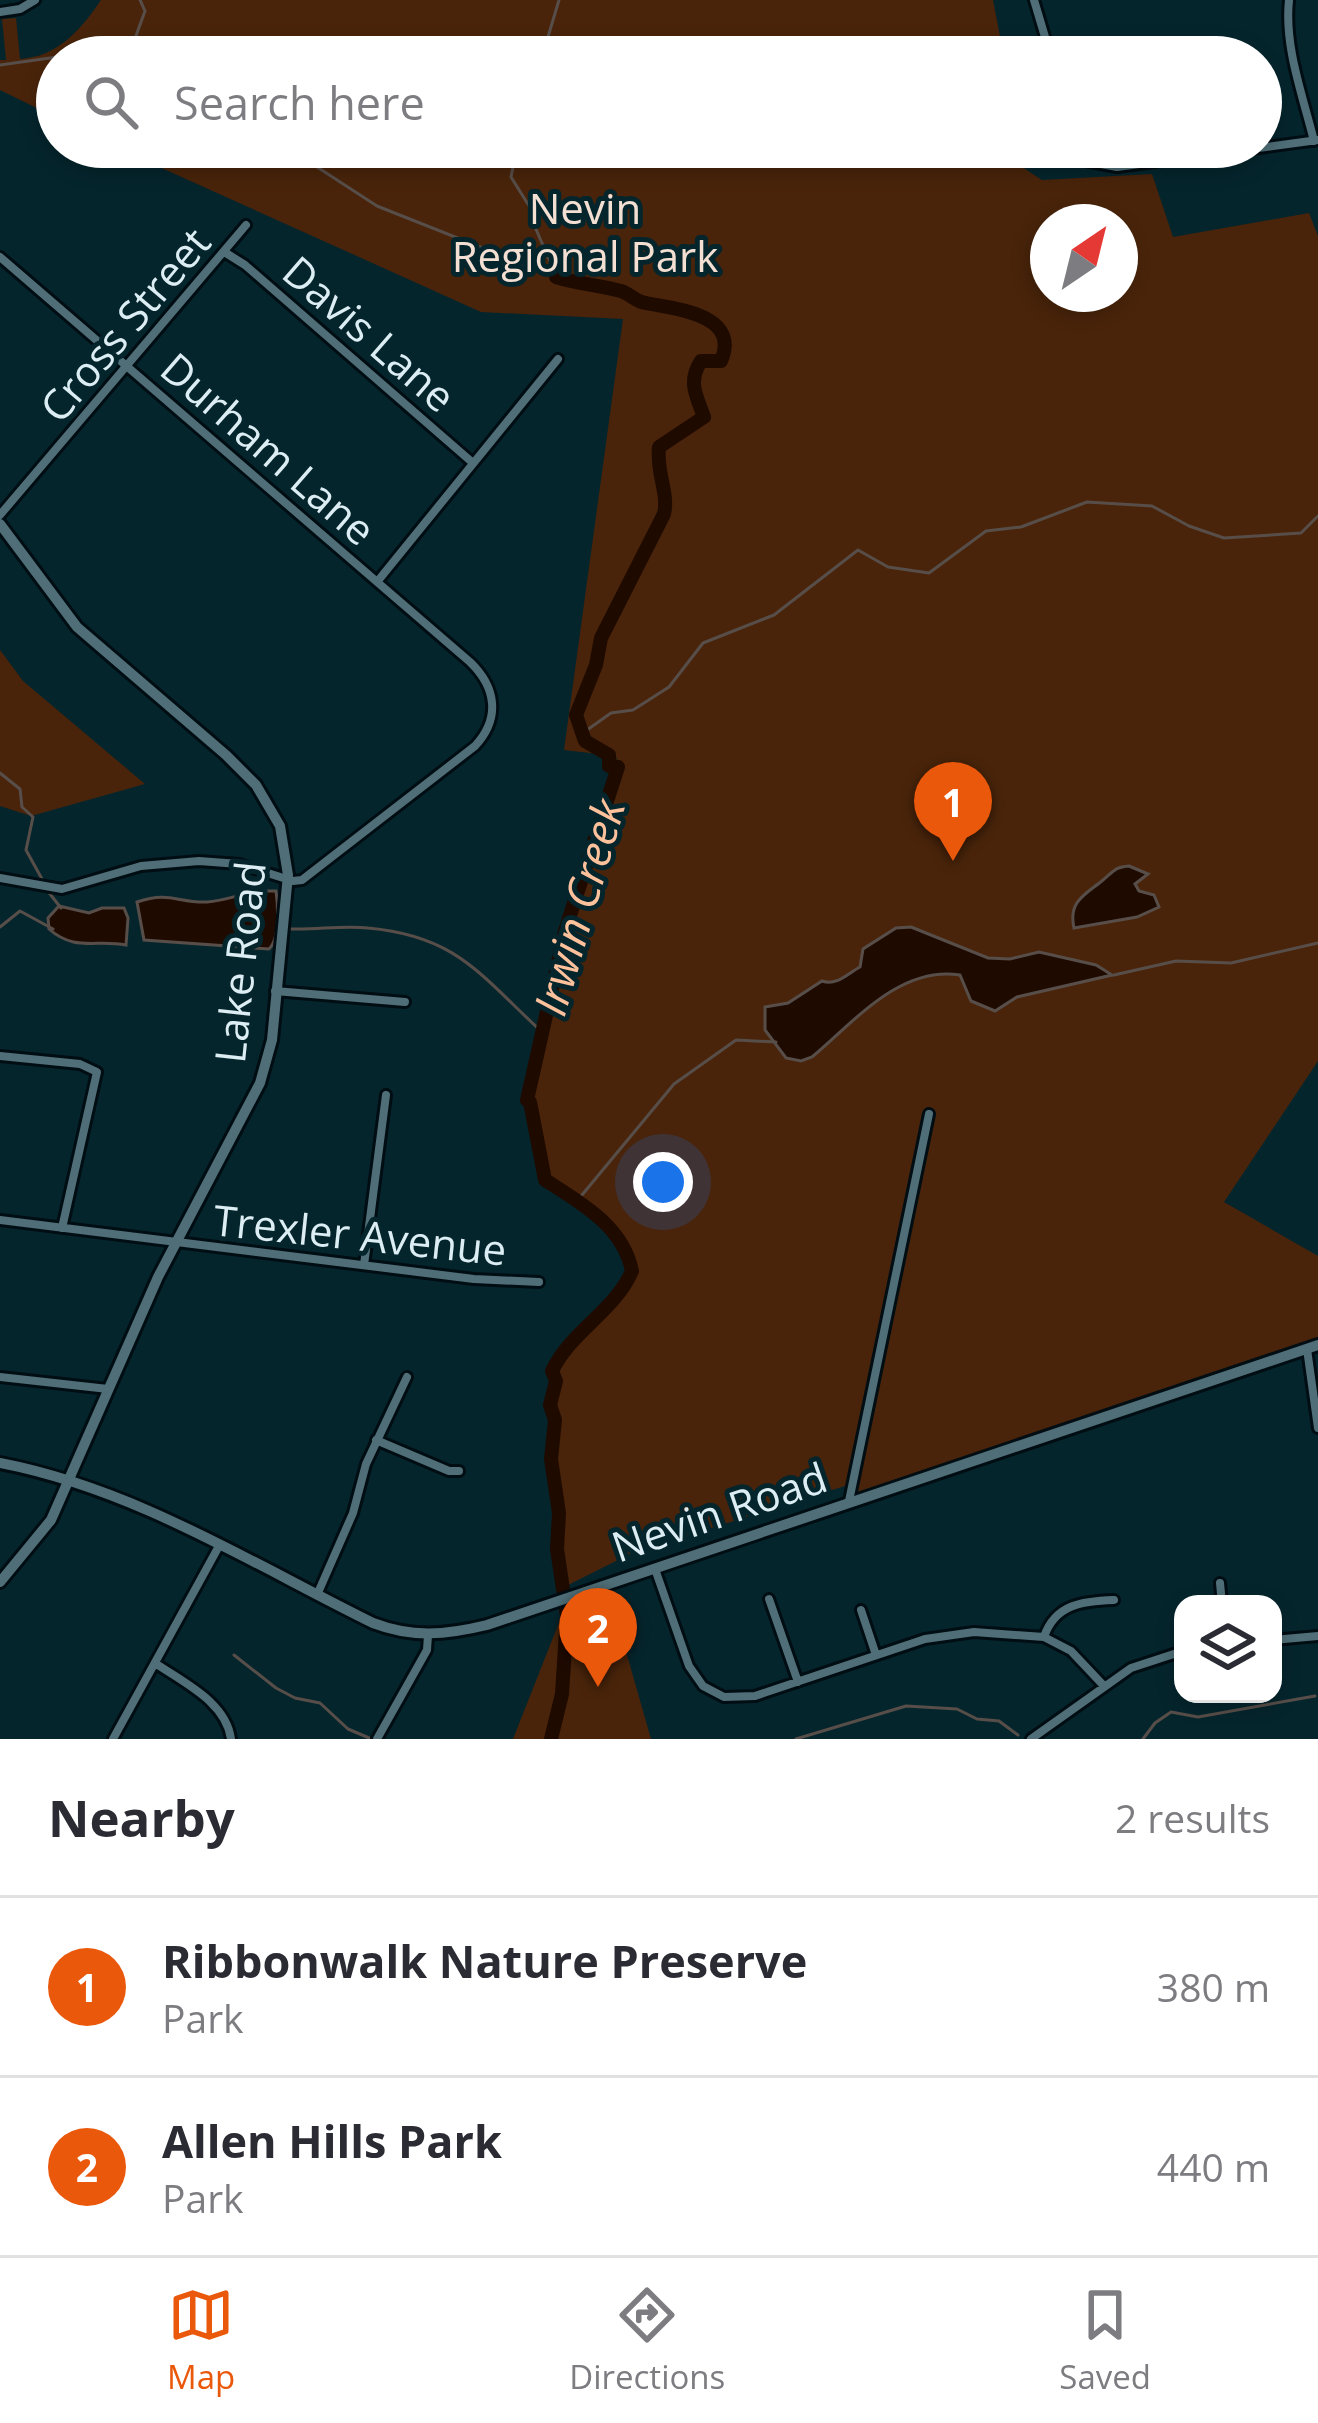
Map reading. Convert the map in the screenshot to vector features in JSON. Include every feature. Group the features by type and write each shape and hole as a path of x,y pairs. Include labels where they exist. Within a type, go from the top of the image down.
{"main road":[{"name":"Lake Road","path":"0,524 77,627 256,785 280,826 288,880 272,1040 260,1083 175,1244 69,1478"},
{"name":"Nevin Road","path":"0,1463 69,1478 130,1500 316,1597 385,1628 428,1635 487,1625 1312,1347"},
{"path":"0,1582 51,1520 69,1478"}],"street":[{"path":"0,12 20,9 35,0"},
{"path":"1034,0 1045,36"},
{"path":"1282,145 1316,141 1292,51 1289,0"},
{"name":"Cross Street","path":"0,514 246,225"},
{"name":"Davis Lane","path":"224,253 245,265 473,463"},
{"name":"Durham Lane","path":"0,257 480,671 492,691 492,716 475,746 307,877 288,880"},
{"path":"377,582 558,359"},
{"path":"0,878 62,889 141,866 211,861 239,864 288,880"},
{"path":"274,991 405,1002"},
{"path":"0,1056 80,1064 97,1072 62,1228"},
{"path":"364,1265 386,1095"},
{"path":"849,1501 929,1114"},
{"name":"Trexler Avenue","path":"0,1220 474,1279 539,1282"},
{"path":"1312,1347 1318,1428"},
{"path":"316,1597 353,1513 376,1440 407,1376"},
{"path":"0,1377 108,1388"},
{"path":"376,1440 459,1471"},
{"path":"113,1739 219,1546"},
{"path":"654,1568 686,1658 704,1686 724,1697 740,1699 948,1634 1044,1637 1071,1651 1104,1686"},
{"path":"1220,1583 1221,1595"},
{"path":"769,1599 798,1682"},
{"path":"1044,1637 1054,1617 1072,1605 1114,1600"},
{"path":"861,1610 875,1655"},
{"path":"377,1739 422,1660 428,1635"},
{"path":"1282,1639 1318,1636"},
{"path":"1030,1739 1131,1669 1174,1654"},
{"path":"155,1664 221,1712 231,1739"}],"green space":[{"name":"Nevin Regional Park","path":"101,0 993,0 1000,36 71,36"},
{"name":"Nevin Regional Park","path":"16,18 20,59 33,57 36,108 0,90 0,60 6,60 2,19"},
{"path":"162,168 1024,168 1042,180 1152,174 1173,237 1309,213 1318,236 1318,1061 1224,1202 1318,1256 1318,1340 874,1487 857,1492 845,1486 632,1553 562,1588 551,1459 555,1421 550,1405 556,1381 552,1371 615,1298 632,1270 610,1228 545,1180 527,1100 565,931 618,767 616,756 564,750 623,319 481,312"},
{"path":"0,650 23,681 145,784 31,816 0,806"},
{"path":"611,1599 651,1739 513,1739 562,1615"}],"shaded area":[{"path":"1129,866 1148,874 1135,884 1139,891 1154,895 1159,907 1137,917 1074,928 1073,911 1080,900 1115,870"},
{"path":"276,891 277,930 269,949 144,940 137,902 166,897 207,902"},
{"path":"59,906 89,913 124,908 126,945 77,943 59,936 49,929 48,918"},
{"path":"911,927 988,958 1039,952 1096,965 1112,975 1017,997 995,1011 971,1001 960,975 917,979 861,1013 812,1057 786,1058 765,1030 765,1007 788,1003 822,981 842,978 860,967 863,949 896,928"}],"waterway":[{"path":"136,36 145,11 140,0"},
{"name":"Irwin Creek","path":"548,36 559,0"},
{"path":"0,65 36,60"},
{"path":"319,168 377,206 556,277"},
{"name":"Irwin Creek","path":"513,168 511,177 531,209 556,275"},
{"name":"Irwin Creek","path":"551,1739 562,1694 567,1616 551,1459 555,1420 550,1405 556,1381 552,1371 632,1271 610,1228 545,1180 527,1100 565,931 618,767 609,766 609,755 585,741 576,715 601,638 664,514 659,447 704,417 695,376 701,361 721,361 725,345 722,333 702,317 642,302 621,291 556,277"},
{"path":"585,741 587,730 611,713 633,710 669,687 703,643 774,615 858,550 888,567 929,573 986,531 1021,527 1087,502 1152,506 1224,538 1301,533 1318,516"},
{"path":"0,773 20,789 22,807 33,817 26,850 42,879"},
{"path":"50,894 61,908"},
{"path":"0,927 20,911 53,929"},
{"path":"291,929 359,927 398,932 446,949 483,976 542,1032"},
{"path":"1114,975 1176,961 1231,963 1318,943"},
{"path":"577,1201 674,1084 736,1040 776,1042"},
{"path":"234,1655 276,1688 320,1703 348,1729 369,1738"},
{"path":"1143,1739 1171,1712 1198,1717 1315,1696"},
{"path":"796,1739 906,1706 957,1709 977,1719 999,1721 1018,1735"}],"place":[{"name":"Ribbonwalk Nature Preserve","path":"953,861"},
{"name":"Allen Hills Park","path":"598,1687"}]}
